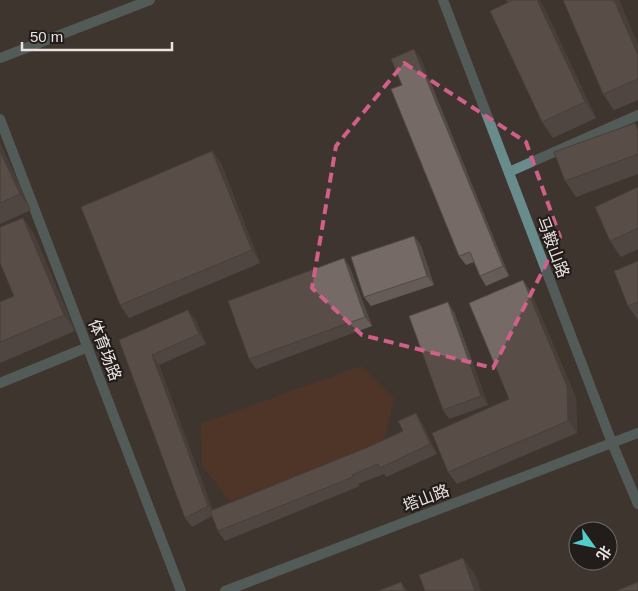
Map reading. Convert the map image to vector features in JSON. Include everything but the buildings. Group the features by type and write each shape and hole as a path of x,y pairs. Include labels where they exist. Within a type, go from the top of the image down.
{"street":[{"path":"0,58 150,0"},
{"name":"马鞍山路","path":"442,0 612,443 638,504"},
{"path":"508,172 638,115"},
{"name":"体育场路","path":"0,119 182,591"},
{"path":"0,383 88,347"},
{"name":"塔山路","path":"225,591 638,433"}],"highlighted area":[{"path":"404,63 526,142 560,237 493,368 362,335 312,288 336,146"}],"shaded area":[{"path":"361,366 394,399 382,449 230,501 202,465 201,424"}]}
